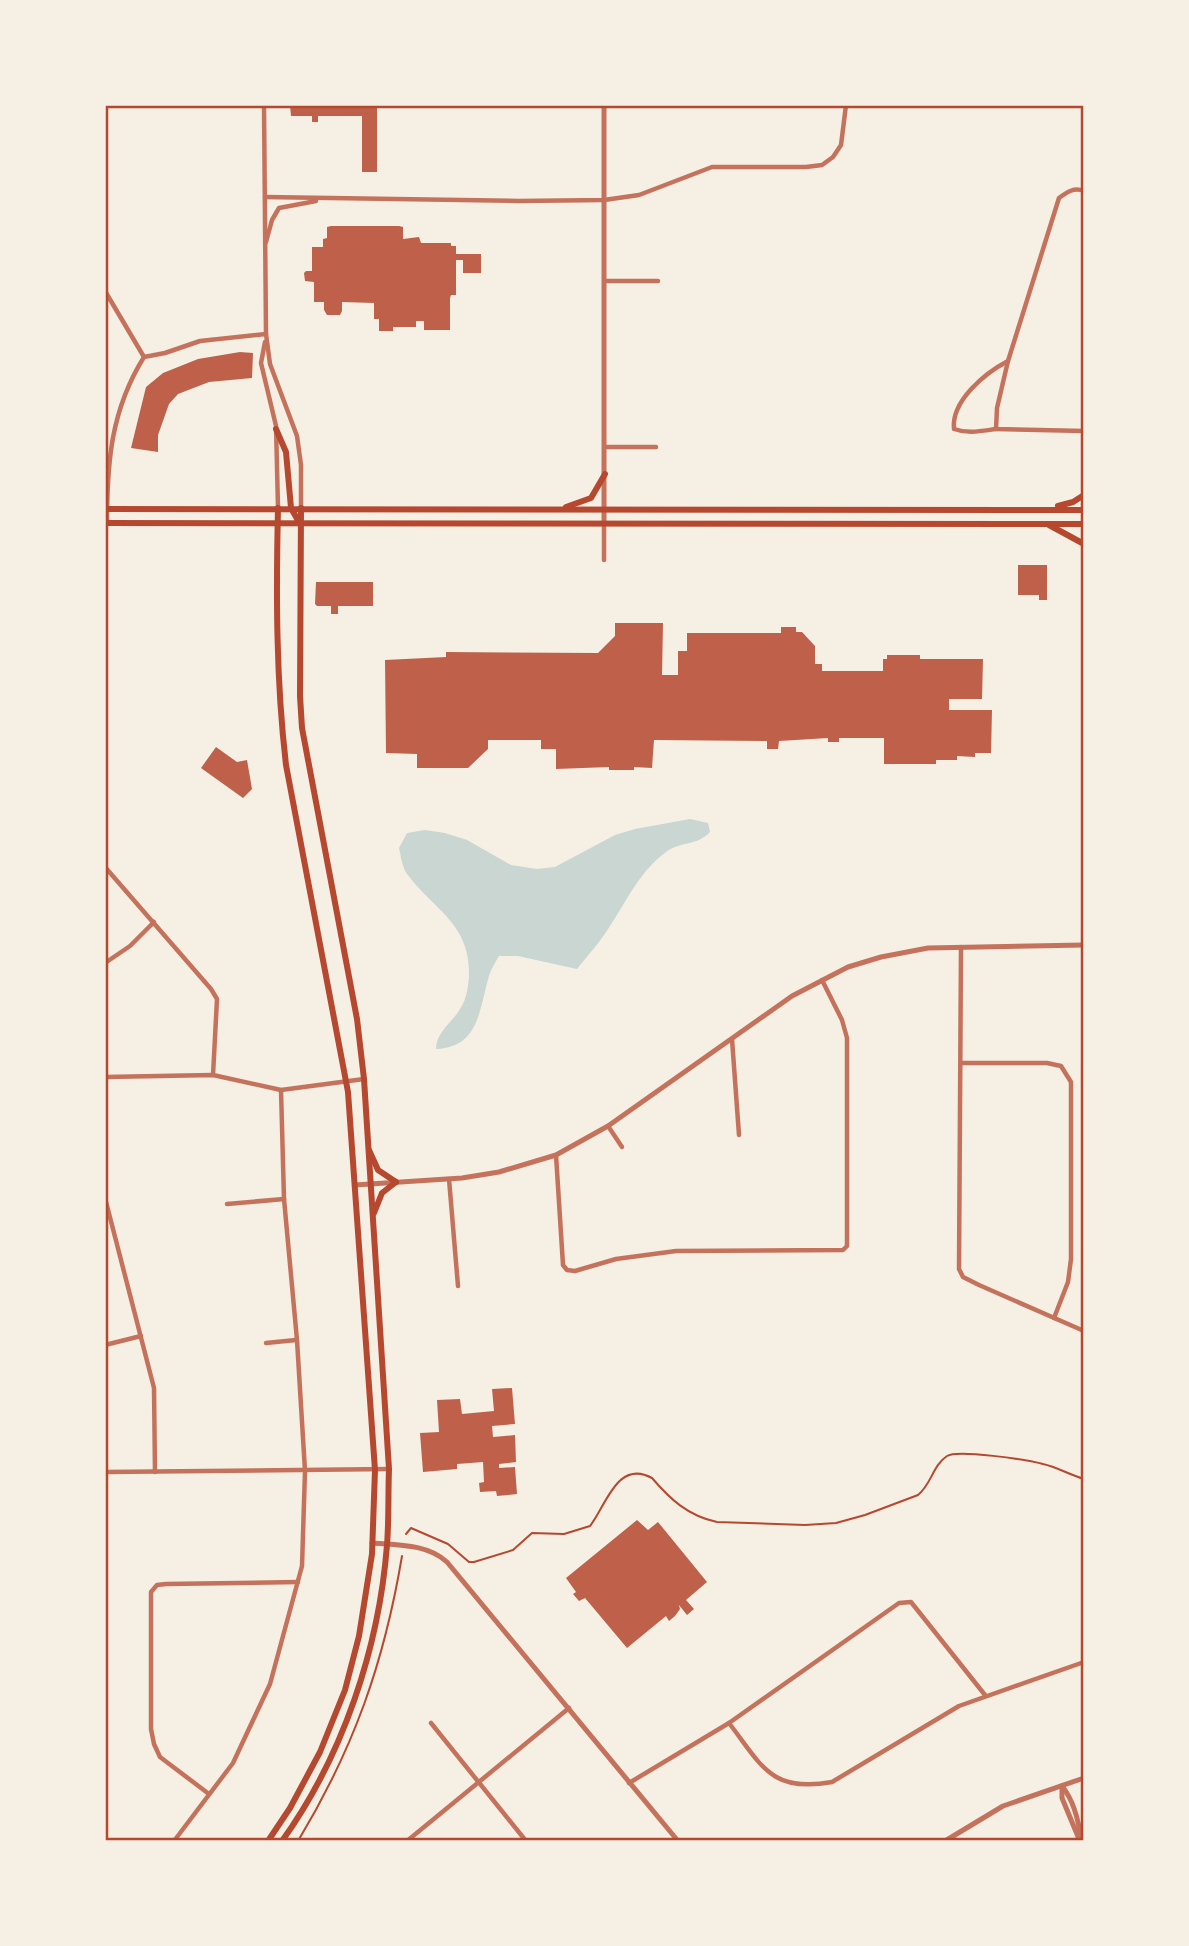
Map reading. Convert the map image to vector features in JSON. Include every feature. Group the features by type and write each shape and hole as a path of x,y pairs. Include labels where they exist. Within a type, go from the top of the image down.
{"main road":[{"path":"276,429 286,452 291,508 300,524"},
{"path":"563,509 591,498 605,474"},
{"path":"1039,510 1065,505 1084,495"},
{"path":"268,1841 290,1808 320,1752 345,1690 359,1636 372,1543 375,1470 346,1082 281,731 278,508"},
{"path":"282,1841 332,1754 354,1699 376,1618 387,1544 389,1469 368,1147 356,1019 302,728 301,508"},
{"path":"106,509 1084,510"},
{"path":"106,523 1084,524"},
{"path":"1047,524 1084,544"},
{"path":"368,1147 378,1170 396,1182 380,1197 372,1218"}],"street":[{"path":"264,105 266,334 270,365 285,398 297,436 301,465 301,508"},
{"path":"604,105 604,560"},
{"path":"265,197 604,200 639,195 712,167 821,165 833,157 841,145 846,105"},
{"path":"996,429 997,408 1008,361 1059,198 1068,192 1079,189 1084,191"},
{"path":"265,249 272,220 279,208 324,199"},
{"path":"605,281 658,281"},
{"path":"105,291 144,357"},
{"path":"106,523 109,454 119,413 144,357 200,341 266,334"},
{"path":"266,334 261,363 276,429 278,508"},
{"path":"1008,361 989,371 956,408 954,429 967,432 996,429 1084,432"},
{"path":"606,447 656,447"},
{"path":"105,867 217,999 213,1075"},
{"path":"105,963 130,946 153,922"},
{"path":"355,1185 449,1180 499,1172 556,1155 608,1126 792,996 848,967 881,957 928,948 1084,945"},
{"path":"961,946 959,1269 963,1277 979,1285 1084,1331"},
{"path":"556,1155 563,1265 567,1270 575,1271 615,1259 663,1252 843,1250 847,1246 847,1038 842,1020 822,979"},
{"path":"732,1039 739,1135"},
{"path":"961,1063 1048,1062 1062,1066 1071,1082 1072,1259 1068,1282 1054,1318"},
{"path":"105,1077 213,1075 281,1090 363,1079"},
{"path":"174,1841 233,1763 270,1684 302,1566 305,1471 297,1340 284,1199 281,1090"},
{"path":"608,1126 622,1147"},
{"path":"449,1180 458,1286"},
{"path":"105,1198 154,1388 155,1472"},
{"path":"227,1204 284,1199"},
{"path":"105,1345 141,1336"},
{"path":"266,1343 297,1340"},
{"path":"105,1472 389,1469"},
{"path":"372,1543 425,1549 439,1554 570,1708 678,1841"},
{"path":"209,1794 160,1757 153,1744 151,1592 157,1585 166,1584 298,1583"},
{"path":"629,1783 729,1723 899,1603 911,1602 985,1695"},
{"path":"729,1723 768,1774 781,1781 817,1784 832,1782 959,1706 1084,1662"},
{"path":"407,1841 570,1708"},
{"path":"431,1723 526,1841"},
{"path":"945,1841 1003,1807 1084,1778"},
{"path":"1062,1786 1069,1795 1080,1841"}],"path":[{"path":"406,1534 411,1528 448,1544 469,1562 476,1562 513,1550 532,1533 564,1534 590,1526 615,1485 621,1478 631,1474 652,1478 677,1505 705,1519 717,1522 805,1525 849,1520 918,1495 926,1487 939,1464 953,1453 966,1452 1043,1464 1084,1479"}],"shaded area":[{"path":"690,819 708,823 710,832 700,839 666,852 649,868 603,937 577,969 518,956 499,956 490,973 479,1013 469,1034 450,1047 436,1049 441,1033 460,1009 466,996 469,977 467,955 463,941 448,918 405,871 399,848 407,833 425,830 445,833 467,840 511,865 537,869 555,867 615,835"}],"building":[{"path":"290,105 377,105 377,172 362,172 362,116 318,116 318,122 312,122 312,116 291,116"},
{"path":"399,226 403,227 403,239 419,237 421,243 451,243 451,246 456,246 456,254 481,254 481,273 463,273 463,260 456,260 456,295 451,295 450,298 450,330 424,330 424,321 416,321 416,327 393,327 393,331 379,331 379,319 374,319 374,303 342,302 340,315 327,315 324,302 314,302 314,282 305,281 304,273 312,271 312,247 323,247 323,239 327,238 327,227"},
{"path":"240,352 253,353 252,378 209,382 178,394 169,404 158,435 158,452 131,448 146,387 163,373 198,359"},
{"path":"1018,565 1047,565 1047,600 1039,600 1039,595 1018,595"},
{"path":"316,582 373,582 373,606 338,606 338,614 331,614 331,606 315,604"},
{"path":"615,623 663,623 662,675 678,675 678,651 687,651 687,633 781,633 781,627 796,627 796,632 802,632 815,646 815,664 822,664 822,671 883,671 883,659 887,659 887,655 920,655 920,659 983,659 982,699 949,699 949,710 992,710 991,753 975,753 975,757 957,756 957,760 936,760 936,764 884,764 884,738 839,738 839,742 828,742 828,738 779,741 778,749 767,749 767,741 654,740 652,768 609,770 609,767 556,769 556,749 541,749 541,740 488,740 488,749 468,768 417,768 417,754 386,753 385,660 446,657 446,652 598,653 615,636"},
{"path":"216,747 237,762 247,760 252,789 243,798 201,768"},
{"path":"512,1388 515,1424 492,1426 493,1437 515,1435 516,1462 499,1464 499,1468 515,1467 517,1494 497,1496 496,1491 480,1492 479,1483 484,1482 483,1462 457,1464 457,1469 423,1472 420,1433 439,1432 437,1400 460,1399 462,1414 494,1411 492,1389"},
{"path":"637,1520 648,1530 658,1522 707,1582 686,1600 694,1609 687,1615 679,1605 680,1609 669,1621 666,1616 627,1648 585,1598 579,1601 566,1578"}]}
